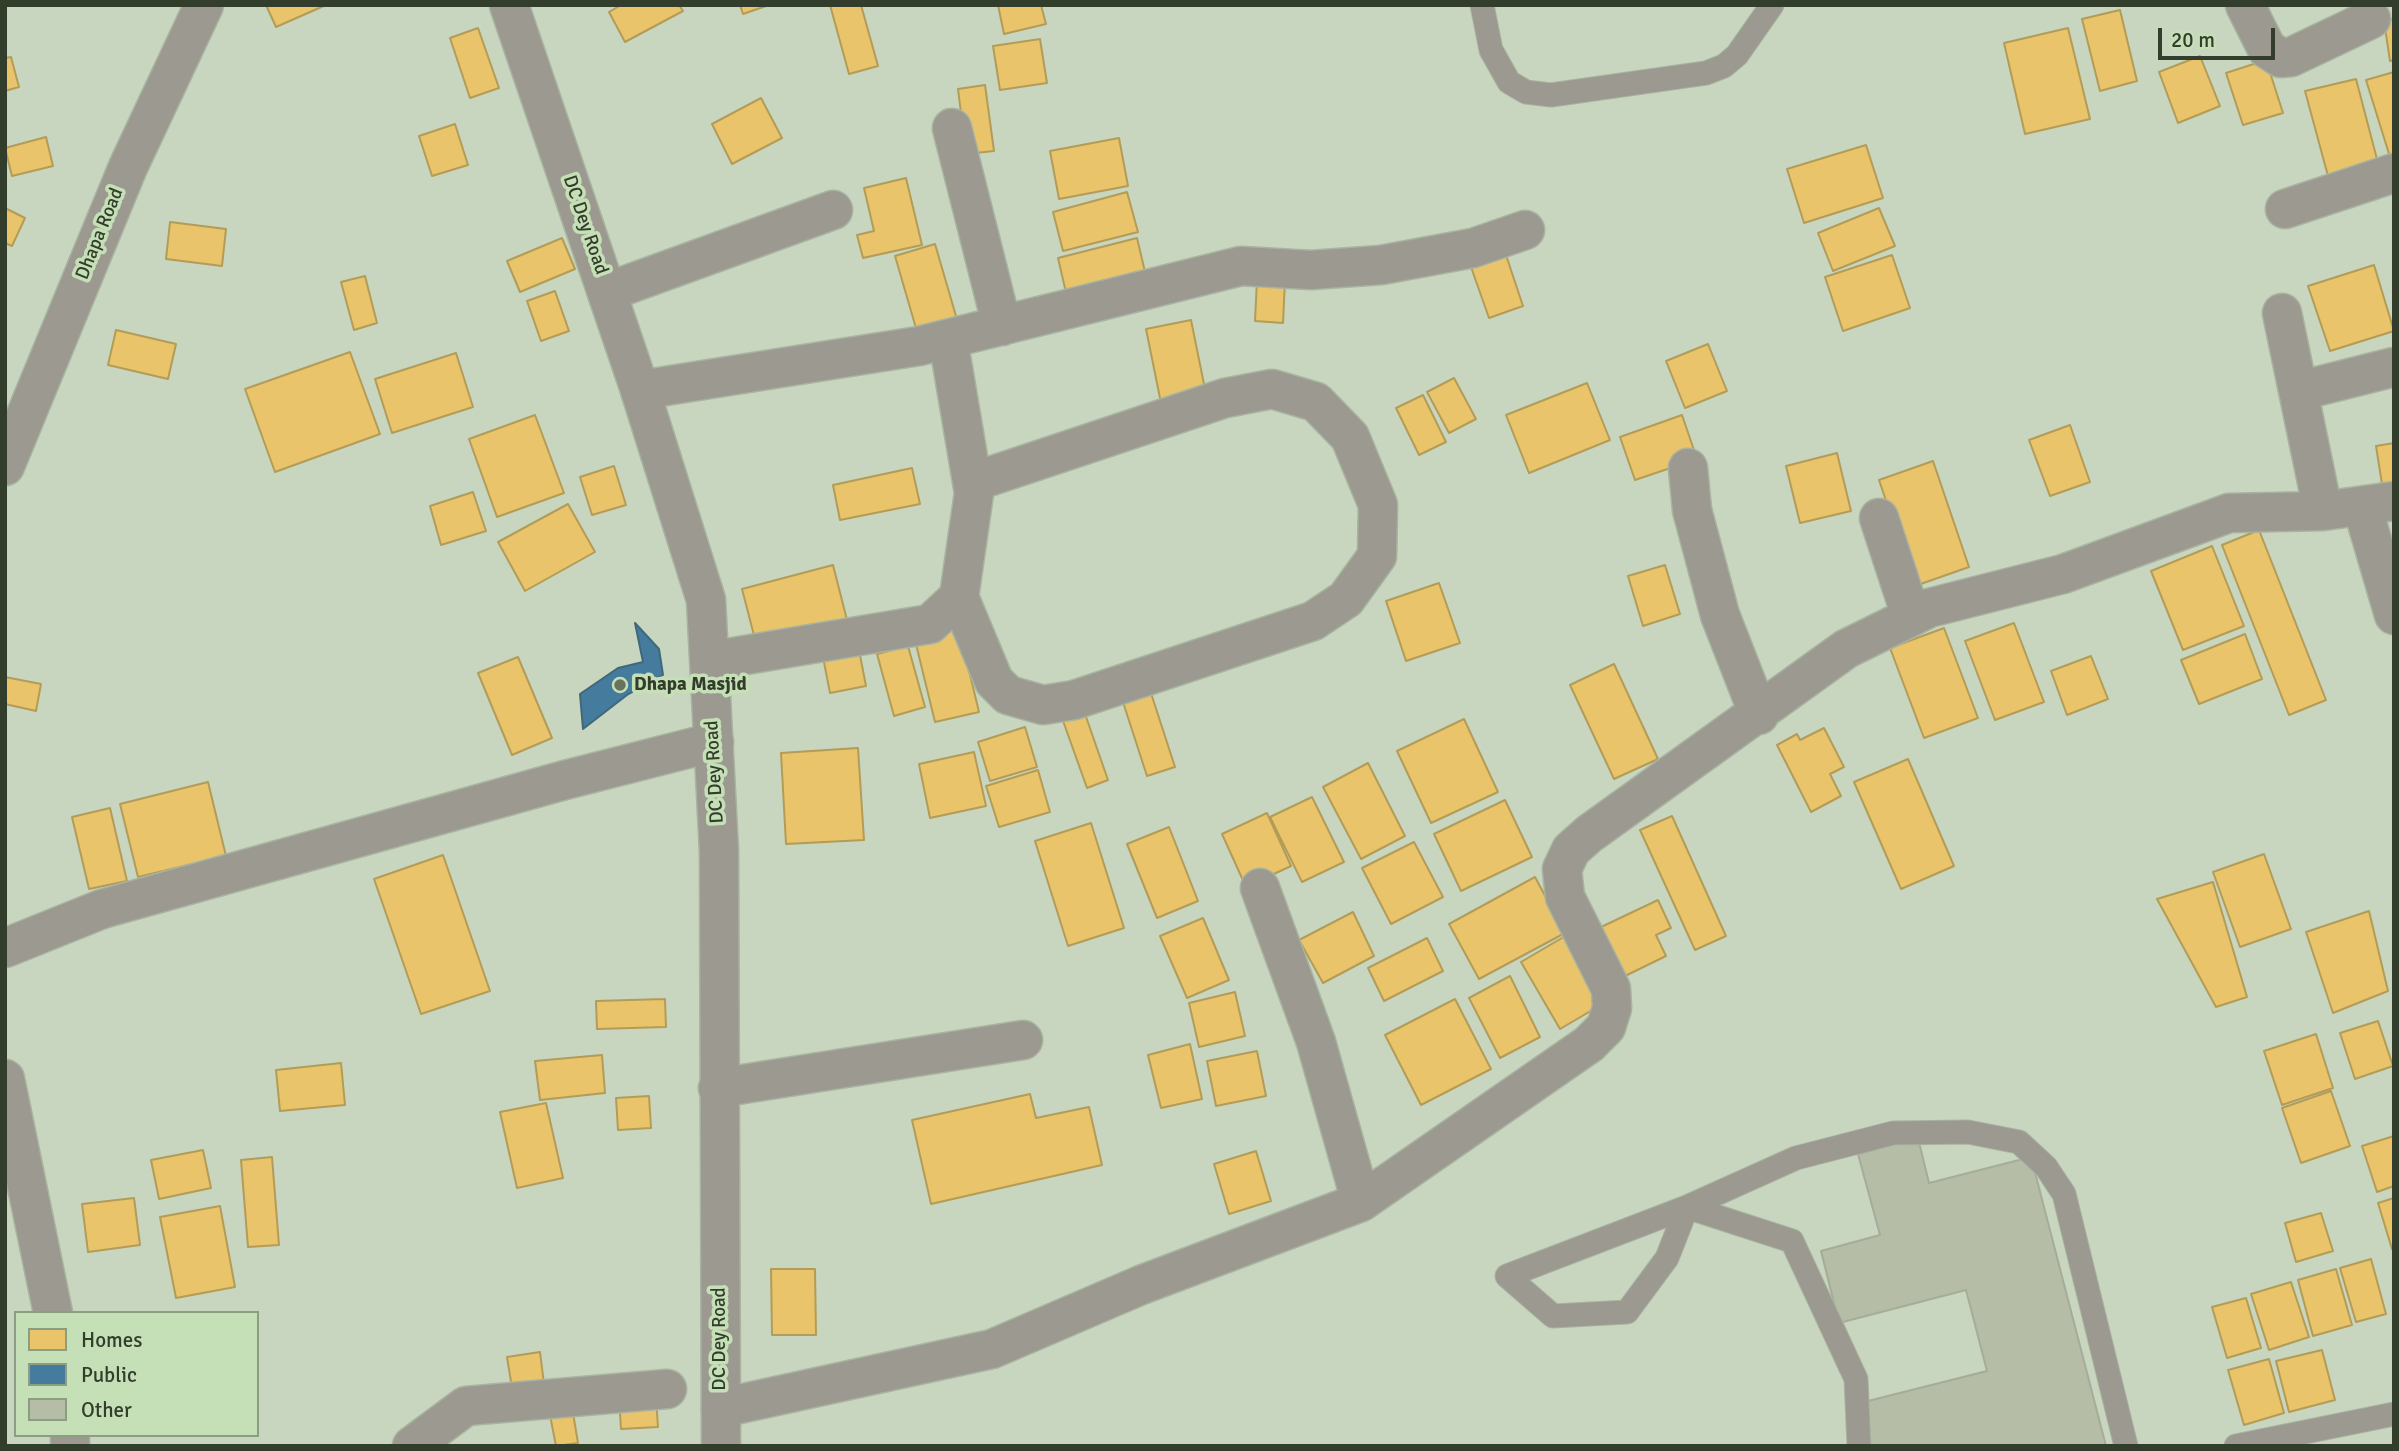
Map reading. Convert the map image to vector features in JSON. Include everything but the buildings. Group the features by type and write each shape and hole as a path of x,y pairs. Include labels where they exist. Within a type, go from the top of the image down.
{"street":[{"name":"Dhapa Road","path":"5,466 128,167 204,5"},
{"name":"DC Dey Road","path":"509,5 640,390 706,600 719,850 721,1446"},
{"path":"2245,5 2267,49 2281,58 2291,57 2378,12"},
{"path":"952,128 1002,326"},
{"path":"2285,209 2394,173"},
{"path":"607,292 833,210"},
{"path":"640,390 948,339 1241,266 1311,271 1381,265 1473,248 1525,230"},
{"path":"2282,313 2323,511"},
{"path":"948,339 974,493 959,597 993,681 1008,695 1043,705 1074,700 1313,621 1346,599 1377,555 1378,505 1350,437 1316,402 1272,389 1225,398 973,482"},
{"path":"2299,391 2394,367"},
{"path":"1688,468 1692,510 1712,588 1759,715"},
{"path":"721,1408 992,1349 1141,1285 1361,1202 1589,1044 1606,1027 1612,1008 1611,989 1564,897 1562,869 1572,850 1589,834 1759,715 1846,649 1911,616 1929,608 2063,574 2229,513 2323,511 2378,504 2394,614"},
{"path":"1879,518 1911,616"},
{"path":"710,661 930,624 959,597"},
{"path":"5,948 102,909 565,780 714,742"},
{"path":"1260,888 1316,1042 1361,1202"},
{"path":"718,1087 1023,1040"},
{"path":"5,1079 53,1311"},
{"path":"412,1446 466,1406 667,1389"}],"lane":[{"path":"1482,5 1491,50 1509,82 1526,92 1551,95 1706,73 1724,66 1737,55 1772,5"},
{"path":"1688,1207 1667,1258 1627,1312 1553,1316 1507,1276 1688,1207 1796,1158 1893,1133 1968,1132 2019,1142 2046,1167 2064,1194 2126,1446"},
{"path":"1688,1207 1792,1241 1856,1379 1859,1446"},
{"path":"2236,1446 2394,1414"}],"place":[{"name":"Dhapa Masjid","path":"620,685"}]}
